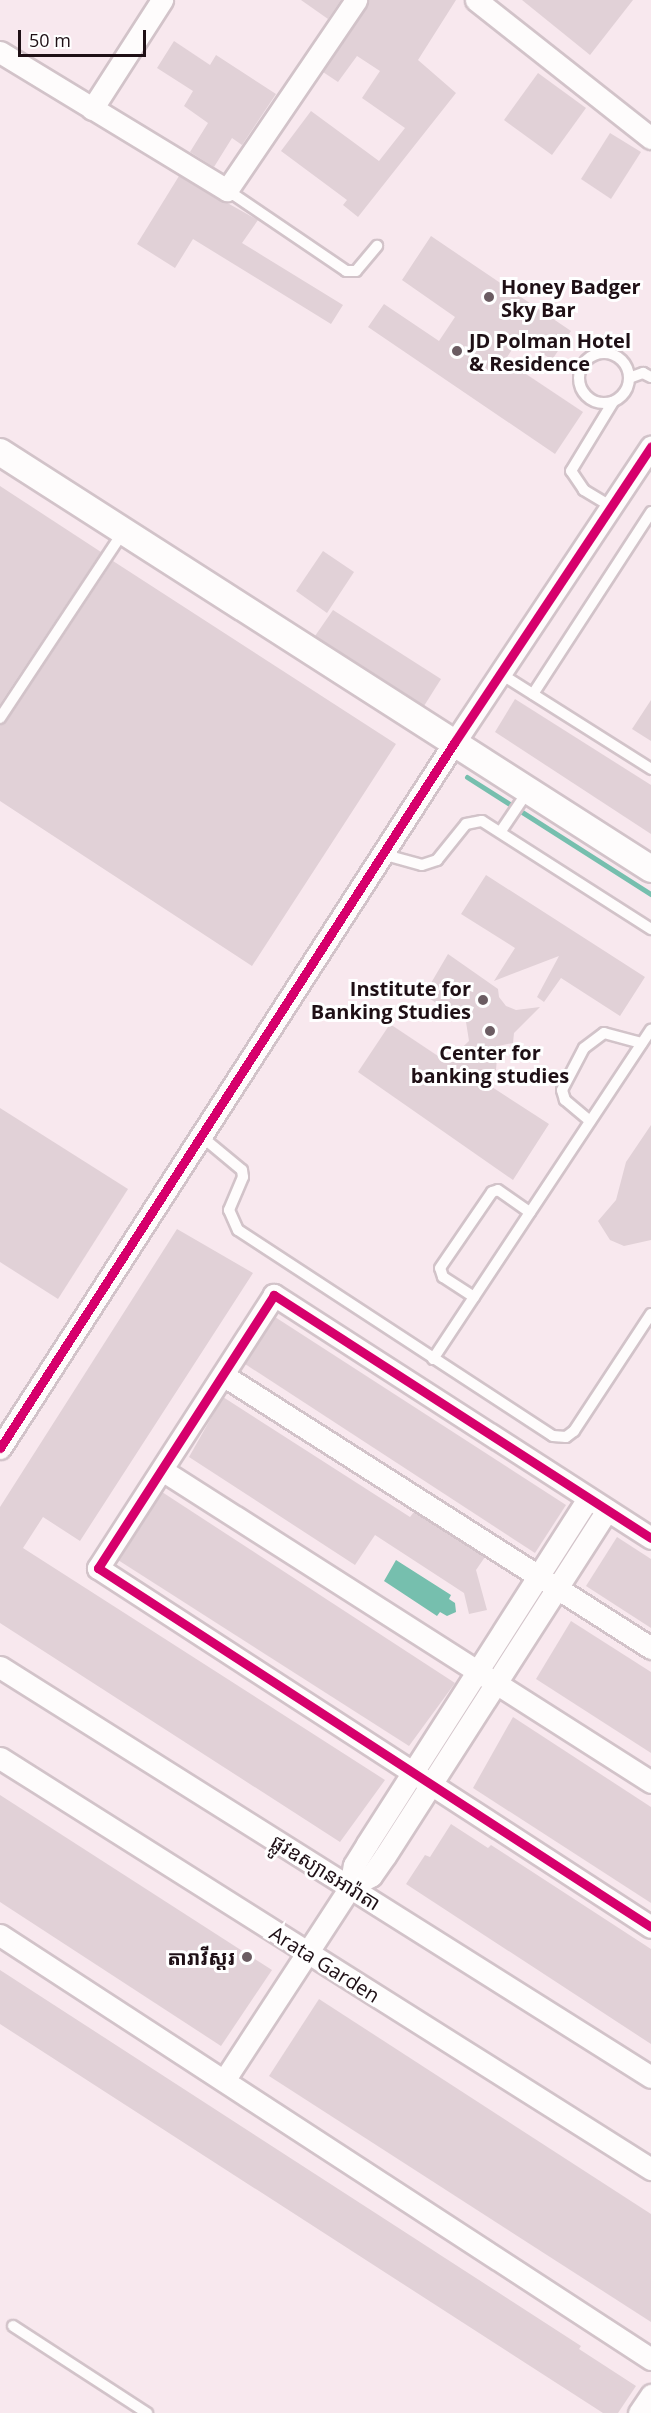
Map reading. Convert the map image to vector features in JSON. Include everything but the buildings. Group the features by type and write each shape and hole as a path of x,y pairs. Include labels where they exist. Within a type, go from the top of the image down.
{"street":[{"path":"92,109 162,0"},
{"path":"0,52 227,190 356,0"},
{"path":"476,0 651,138"},
{"path":"0,1448 454,743 613,508 651,446"},
{"path":"0,452 454,743 526,795 651,869"},
{"path":"651,1538 274,1295 98,1568 651,1927"},
{"path":"223,1375 651,1648"},
{"path":"162,1470 651,1782"},
{"path":"225,2079 350,1887 354,1865 412,1772 588,1499"},
{"path":"350,1887 371,1876 607,1510"},
{"name":"ផ្លូវឧស្យានអារ៉ាតា","path":"0,1667 651,2077"},
{"name":"Arata Garden","path":"0,1758 651,2169"},
{"path":"0,1935 225,2079 651,2359"},
{"path":"639,2413 651,2395"}],"lane":[{"path":"227,190 346,271 356,271 377,246"},
{"path":"613,402 605,404 589,398 580,384 582,368 593,356 610,354 623,363 628,378 625,392 613,402 570,471 584,490 613,508"},
{"path":"628,378 644,373 651,377"},
{"path":"533,694 651,512"},
{"path":"0,718 123,532"},
{"path":"501,674 651,769"},
{"path":"501,831 526,795"},
{"path":"382,854 422,865 437,861 466,824 482,820 651,928"},
{"path":"433,1359 651,1030"},
{"path":"590,1121 565,1100 562,1090 584,1048 604,1033 642,1043"},
{"path":"201,1136 242,1170 243,1178 229,1210 238,1230 545,1433 566,1437 574,1431 651,1314"},
{"path":"474,1297 443,1276 441,1268 492,1192 498,1190 530,1212"},
{"path":"13,2326 147,2413"}],"shaded area":[{"path":"396,1560 451,1595 449,1599 455,1603 456,1612 447,1616 440,1612 437,1616 384,1581"}],"waterway":[{"path":"467,777 651,894"}],"cycle path":[{"path":"0,1448 454,743 651,446"},
{"path":"651,1538 274,1295 98,1568 651,1927"}],"place":[{"name":"Honey Badger Sky Bar","path":"489,297"},
{"name":"JD Polman Hotel & Residence","path":"457,351"},
{"name":"Institute for Banking Studies","path":"483,1000"},
{"name":"Center for banking studies","path":"490,1031"},
{"name":"តារាវីស្តរ","path":"247,1957"}]}
